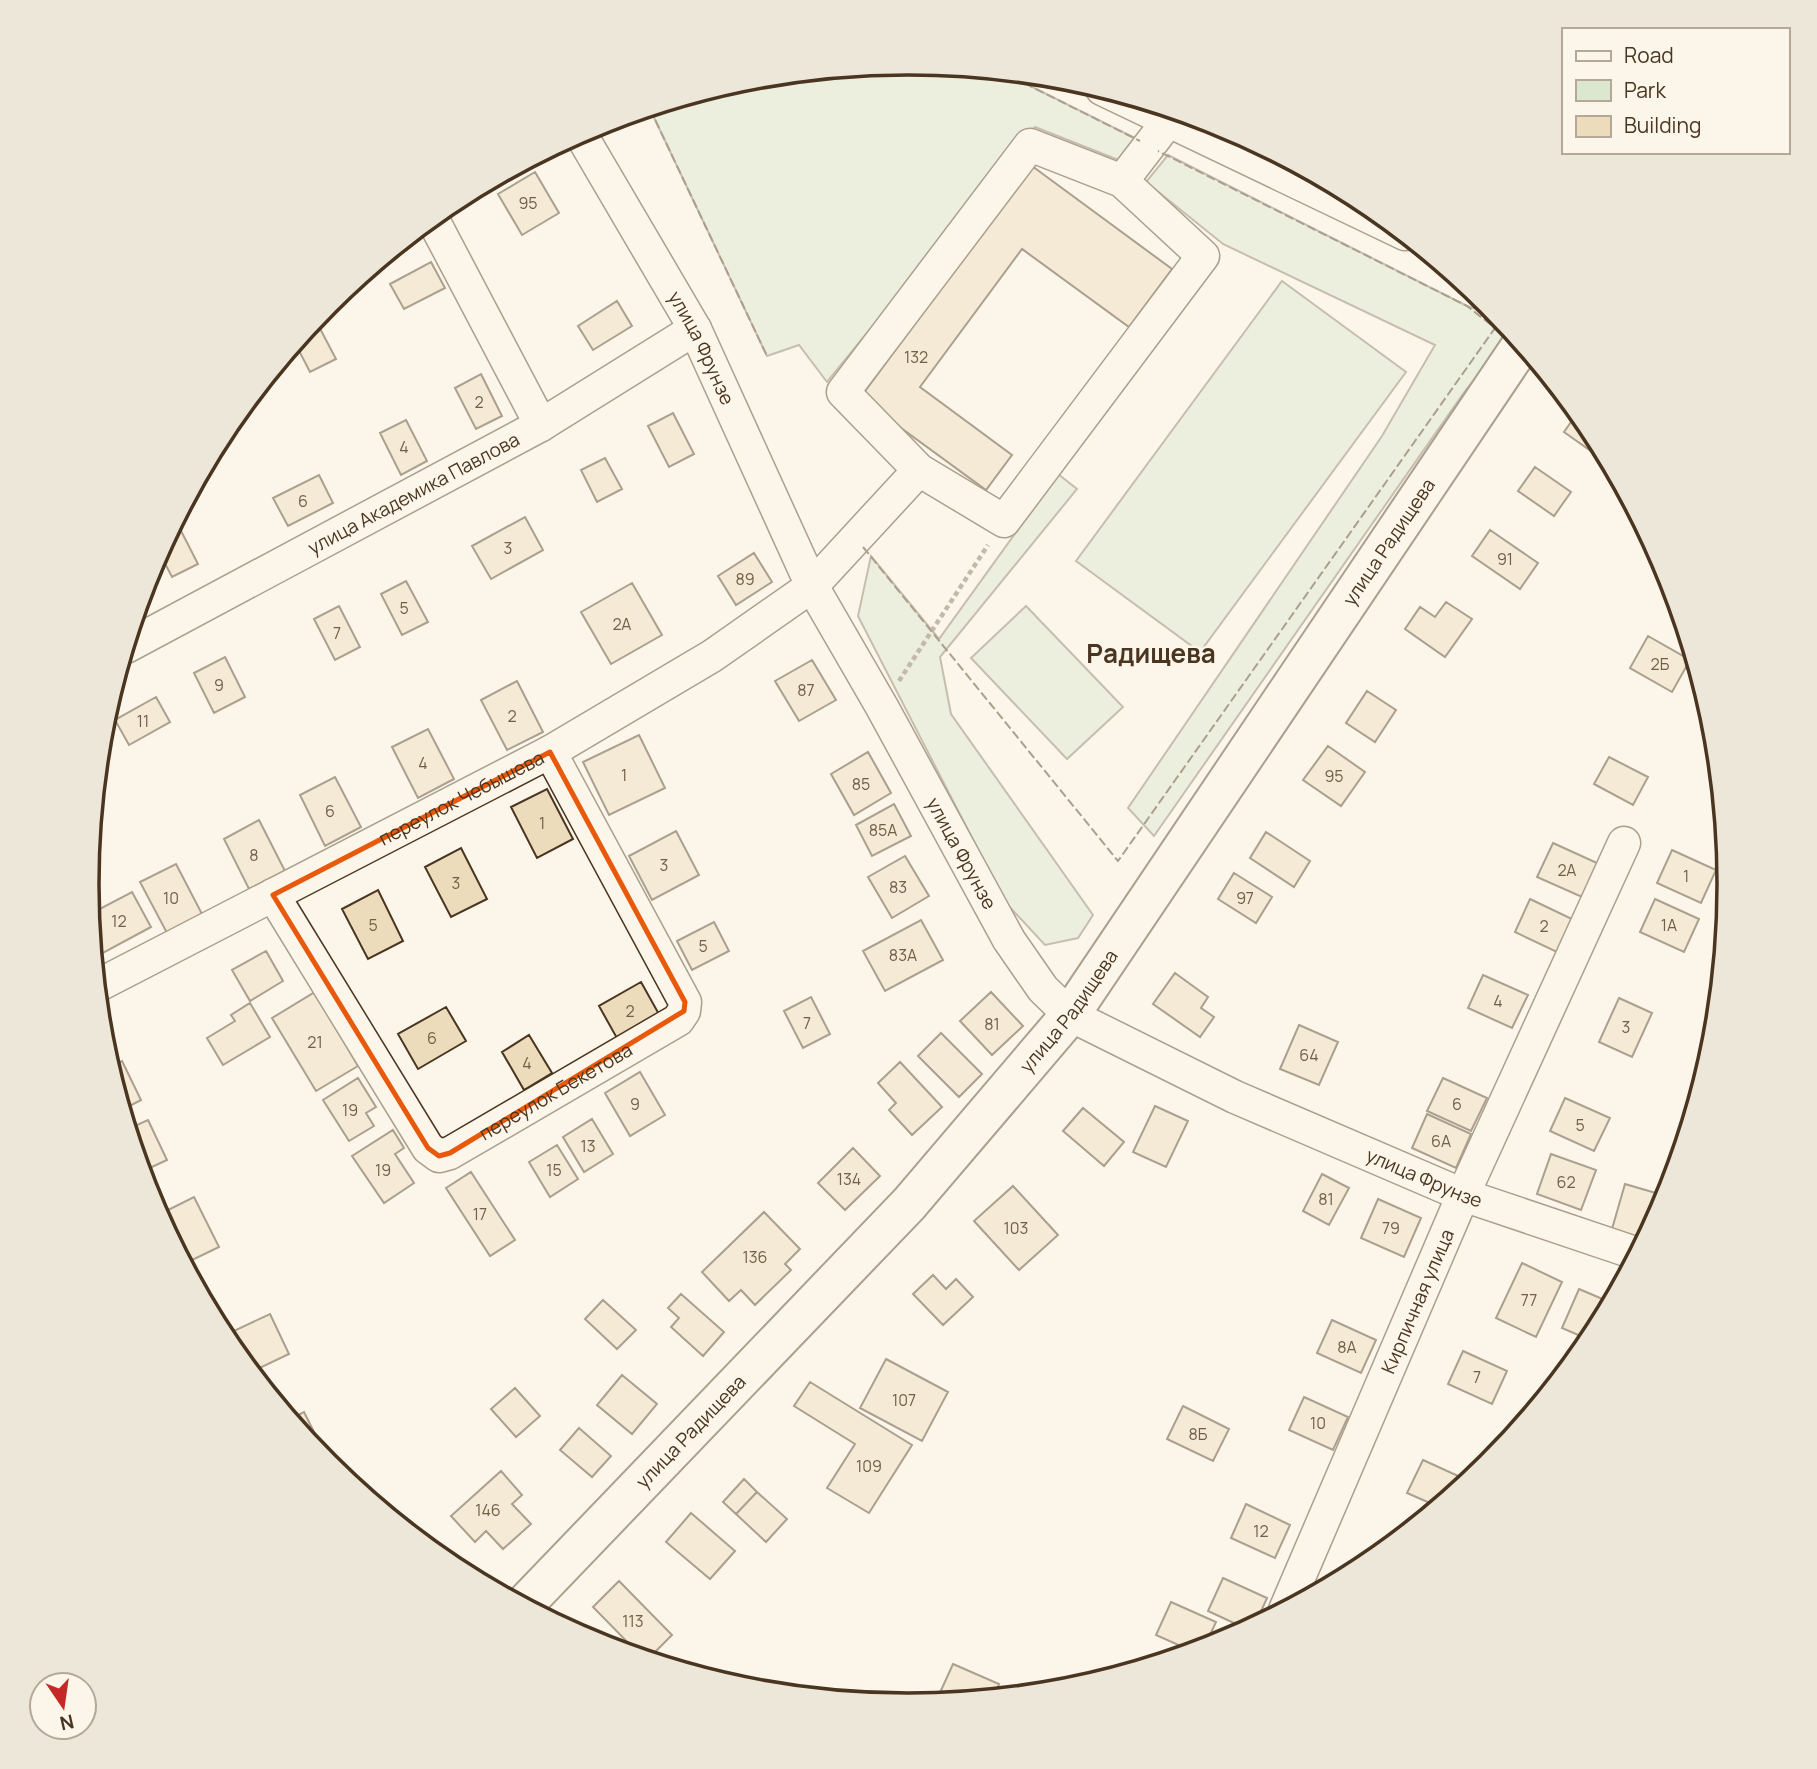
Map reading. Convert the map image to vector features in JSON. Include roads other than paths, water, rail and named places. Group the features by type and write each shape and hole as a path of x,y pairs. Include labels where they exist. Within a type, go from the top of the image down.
{"main road":[{"name":"улица Радищева","path":"529,1598 909,1204 1070,1015 1517,351"}],"street":[{"path":"1155,114 1303,179"},
{"path":"1122,181 1168,120"},
{"name":"улица Фрунзе","path":"586,143 695,329 812,586 882,707 1009,940 1043,989 1070,1015 1234,1097 1463,1195 1629,1251"},
{"path":"1030,145 1122,181 1203,256 1003,521 919,470 843,392 1030,145"},
{"path":"437,227 541,425"},
{"name":"улица Академика Павлова","path":"137,641 541,425 695,329"},
{"name":"переулок Чебышева","path":"105,982 550,752 712,656 812,586 919,470"},
{"name":"переулок Бекетова","path":"273,895 428,1148 439,1156 450,1153 677,1020 684,1011 685,1002 550,752"},
{"name":"Кирпичная улица","path":"1291,1597 1463,1195 1624,843"}],"district":[{"name":"Радищева","path":"1151,654"}]}
